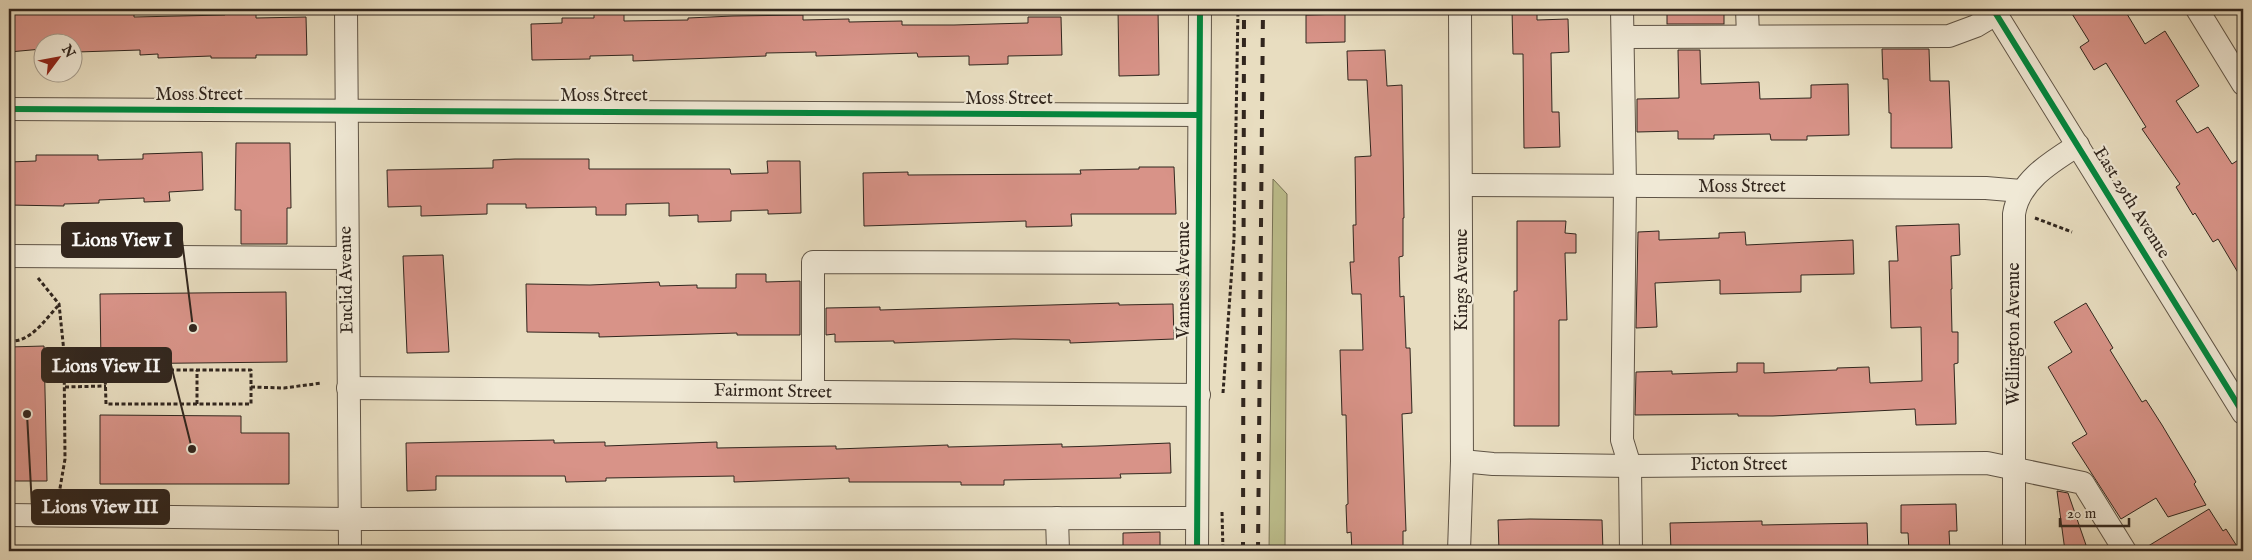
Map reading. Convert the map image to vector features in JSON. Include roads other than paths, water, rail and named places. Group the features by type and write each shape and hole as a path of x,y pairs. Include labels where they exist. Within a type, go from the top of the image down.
{"street":[{"name":"Euclid Avenue","path":"346,9 350,551"},
{"name":"Vanness Avenue","path":"1197,551 1200,9"},
{"name":"Kings Avenue","path":"1459,551 1462,461 1460,9"},
{"path":"1622,9 1625,186 1622,440 1630,466 1631,551"},
{"path":"1747,9 1748,36"},
{"path":"2197,9 2243,84"},
{"path":"1623,38 1949,36 1976,26 1995,11"},
{"name":"East 29th Avenue","path":"1995,11 2243,413"},
{"name":"Moss Street","path":"9,110 1199,115"},
{"name":"Wellington Avenue","path":"2014,551 2014,214 2016,202 2021,191 2047,166 2078,145"},
{"name":"Moss Street","path":"1462,185 1986,188 2021,191"},
{"path":"9,256 347,258"},
{"path":"813,392 813,262 1198,264"},
{"name":"Fairmont Street","path":"348,388 1199,395"},
{"name":"Picton Street","path":"1462,461 1493,464 1630,466 1987,463 2083,483 2124,551"},
{"path":"9,515 349,519 1197,518"},
{"path":"1057,518 1058,551"}],"railway":[{"path":"1243,551 1244,9"},
{"path":"1258,551 1263,9"}],"place":[{"name":"Lions View I","path":"193,328"},
{"name":"Lions View III","path":"27,414"},
{"name":"Lions View II","path":"192,449"}]}
